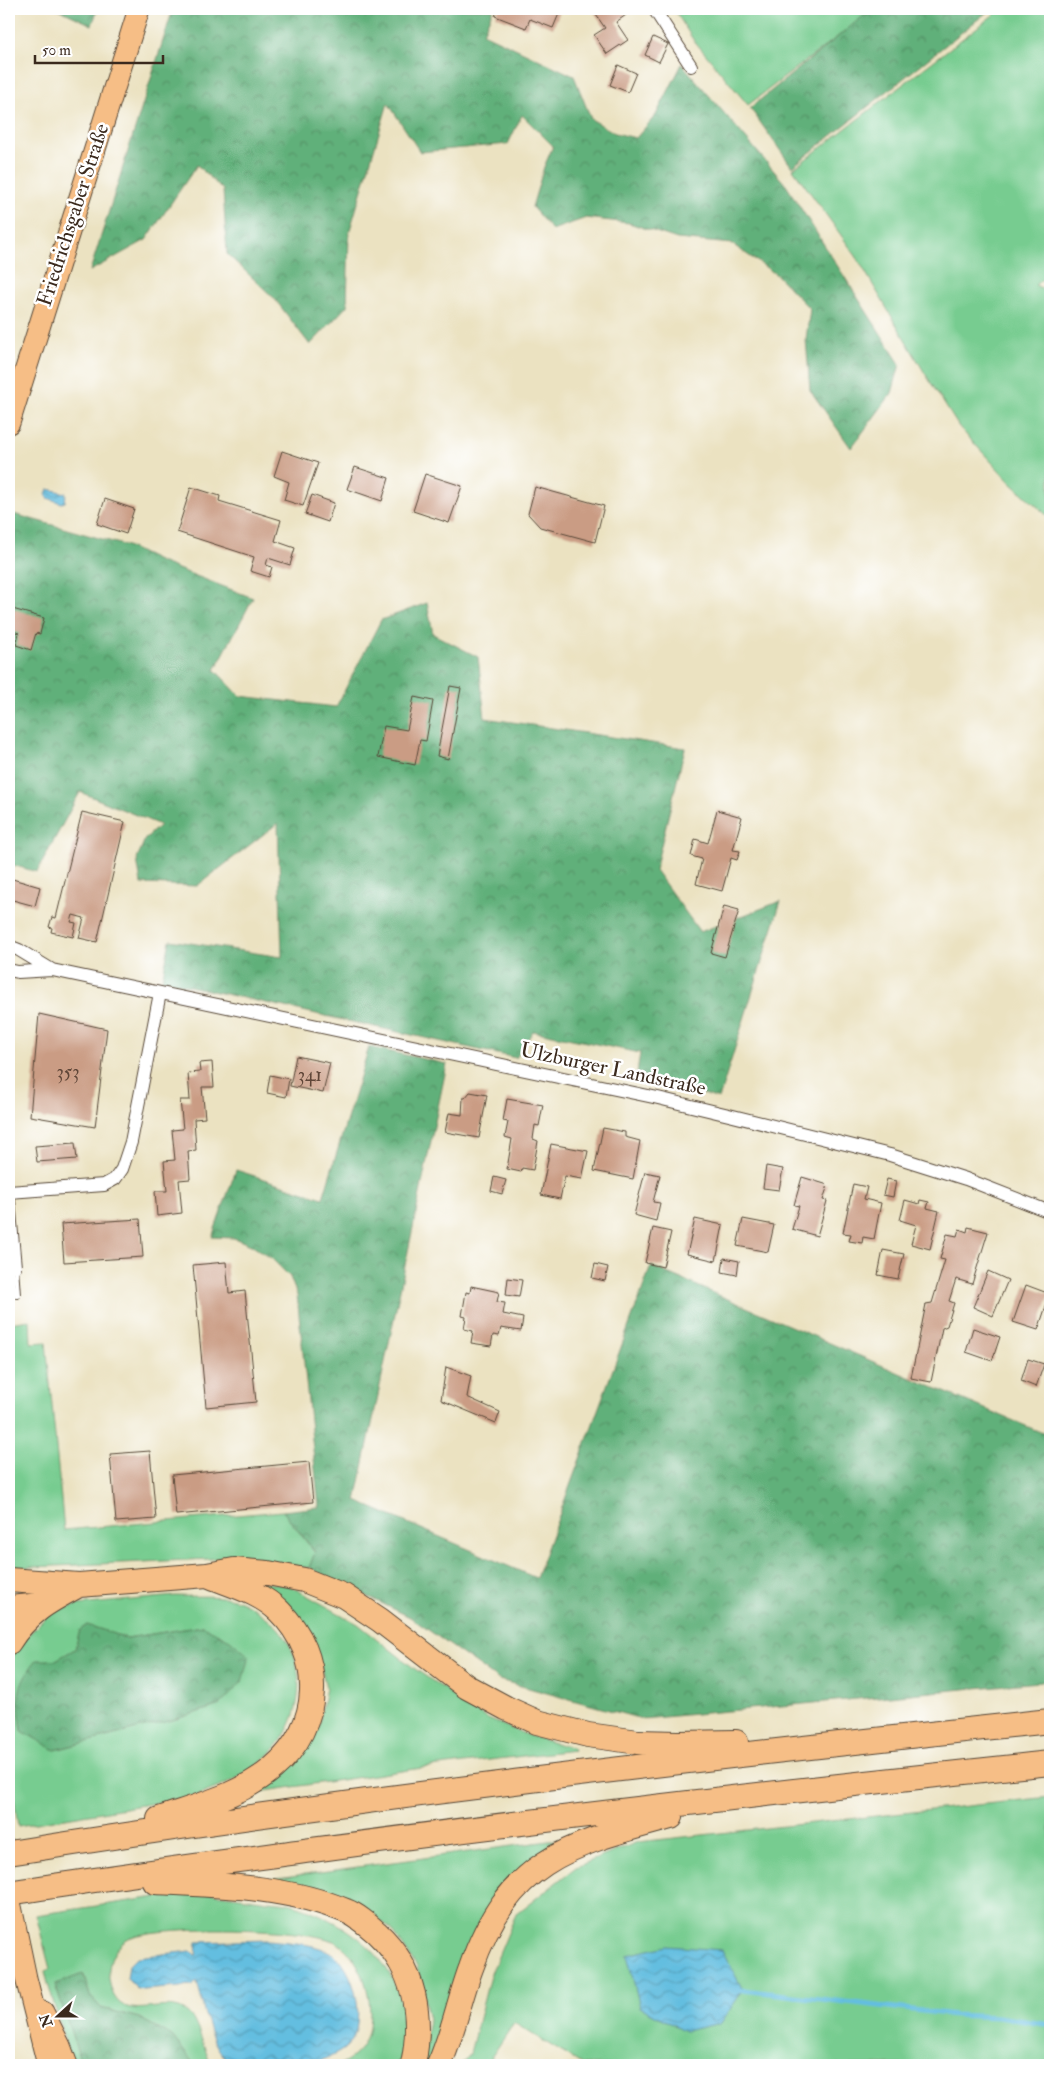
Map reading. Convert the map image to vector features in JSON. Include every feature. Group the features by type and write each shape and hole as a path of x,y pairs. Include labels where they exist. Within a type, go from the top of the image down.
{"highway":[{"path":"9,1580 79,1585 207,1575 234,1570 268,1573 304,1580 344,1596 380,1620 466,1687 537,1722 588,1735 638,1742 756,1741 792,1749"},
{"path":"110,1837 217,1799 247,1784 272,1769 292,1750 304,1727 313,1698 312,1672 305,1648 294,1628 278,1610 260,1597 207,1575"},
{"path":"9,1642 26,1618 42,1606 79,1585"},
{"path":"9,1608 42,1606"},
{"path":"9,1853 110,1837 442,1791 792,1749 1050,1721"},
{"path":"9,1895 94,1880 445,1832 749,1795 1050,1763"},
{"path":"439,2065 482,1939 507,1897 527,1875 559,1853 593,1839 749,1795"},
{"path":"94,1880 204,1884 279,1892 319,1901 348,1911 389,1944 401,1962 410,1983 415,2000 418,2023 413,2065"}],"main road":[{"name":"Friedrichsgaber Straße","path":"9,423 139,9"},
{"path":"9,1895 26,1977 48,2065"},
{"path":"26,1977 60,2046 67,2065"}],"street":[{"path":"654,9 691,66"},
{"name":"Ulzburger Landstraße","path":"9,946 52,970"},
{"name":"Ulzburger Landstraße","path":"12,972 52,970 649,1096 890,1154 966,1179 1050,1212"},
{"path":"9,1192 104,1185 115,1179 122,1169 131,1142 160,993"},
{"path":"9,1200 15,1267"}],"lane":[{"path":"15,1267 17,1295"}],"green space":[{"path":"58,9 98,9 92,25"},
{"path":"173,9 493,9 483,33 574,76 591,119 615,133 636,138 656,115 682,64 786,185 900,364 892,393 851,448 810,390 806,339 810,309 777,275 732,244 677,239 629,223 586,218 552,230 532,207 544,167 553,146 522,115 508,144 420,152 388,103 349,233 347,306 310,345 274,298 227,254 223,190 197,165 146,240 90,271"},
{"path":"674,9 874,9 748,105 692,38"},
{"path":"872,9 991,9 792,167 750,108"},
{"path":"1001,9 1050,9 1050,273 1035,285 1050,292 1050,518 1011,483 959,427 856,256 793,169"},
{"path":"10,513 127,546 160,562 253,598 215,670 240,696 336,707 381,620 427,603 433,634 478,657 485,718 685,748 655,870 700,932 781,901 719,1099 637,1074 640,1053 533,1031 516,1058 162,980 170,940 282,957 278,823 197,886 141,884 137,859 145,839 160,825 80,792 37,872 9,864"},
{"path":"369,1047 447,1064 356,1501 536,1578 651,1266 1050,1436 1050,1681 642,1719 499,1680 410,1617 309,1568 315,1552 283,1511 319,1507 297,1295 290,1277 271,1258 251,1245 234,1238 212,1237 236,1170 323,1198"},
{"path":"30,1320 31,1343 46,1342 64,1530 283,1511 315,1553 309,1568 232,1558 9,1568 9,1323"},
{"path":"241,1579 290,1586 358,1624 415,1669 488,1719 530,1736 573,1748 574,1750 422,1768 252,1793 302,1756 319,1725 326,1687 311,1631 275,1596"},
{"path":"175,1596 208,1596 225,1597 249,1605 278,1628 288,1642 295,1659 298,1695 294,1713 287,1730 277,1746 260,1763 240,1777 196,1796 18,1826 11,1777 9,1777 9,1669 15,1648 49,1614 77,1605","holes":["87,1625 127,1638 203,1626 220,1705 176,1719 55,1750 56,1660 75,1649 80,1630"]},
{"path":"87,1625 127,1638 203,1626 230,1640 249,1656 242,1682 220,1705 176,1719 55,1750 22,1731 19,1709 21,1686 36,1660 56,1660 75,1649 80,1630"},
{"path":"1050,1797 1050,2065 583,2065 514,2023 486,2065 461,2065 470,2053 490,1976 516,1914 576,1867 638,1842"},
{"path":"556,1840 496,1898 429,2065 421,2065 429,2019 417,1967 392,1930 363,1907 329,1891 269,1879"},
{"path":"211,1893 295,1905 337,1923 372,1950 396,1986 402,2007 404,2031 399,2065 339,2065 354,2056 363,2045 368,2031 370,2004 366,1985 358,1966 339,1944 324,1938 299,1934 233,1929 199,1929 143,1934 127,1939 122,1942 112,1957 109,1979 114,1995 121,2004 131,2008 167,2006 178,2008 188,2013 198,2030 211,2065 195,2065 172,2036 139,2018 101,2008 90,1996 84,1975 55,1984 82,2065 72,2065 48,1984 45,1971 50,1969 36,1915 177,1894"},
{"path":"83,1974 90,1996 101,2008 139,2018 172,2036 195,2065 82,2065 55,1984"}],"water":[{"path":"48,489 66,493 65,502 61,503 48,498 46,494"},
{"path":"268,1940 298,1943 321,1948 338,1958 346,1969 352,1982 358,2013 352,2040 344,2049 332,2056 306,2064 278,2066 236,2065 227,2059 214,2040 205,2016 197,1981 192,1986 143,1990 137,1989 127,1979 129,1965 137,1957 191,1951 196,1956 197,1942"},
{"path":"667,1946 722,1950 743,1990 721,2023 685,2031 640,2007 627,1955"}],"building":[{"path":"498,9 561,9 553,28 530,19 526,28 495,16"},
{"path":"592,9 622,9 626,15 616,22 628,40 607,54 594,35 605,28"},
{"path":"653,37 668,44 659,62 645,55"},
{"path":"618,65 636,73 628,92 610,85"},
{"path":"282,451 318,463 303,506 284,500 289,482 274,476"},
{"path":"355,467 389,478 382,501 347,489"},
{"path":"425,474 462,486 449,523 413,511"},
{"path":"191,487 220,496 219,501 281,520 275,541 295,548 290,565 268,558 266,565 272,567 269,577 250,571 254,557 177,532"},
{"path":"535,487 604,506 595,542 540,527 528,514"},
{"path":"312,495 334,503 328,522 305,514"},
{"path":"105,499 134,509 126,534 97,524"},
{"path":"9,608 44,618 40,634 36,633 31,650 16,645 19,633 9,630"},
{"path":"450,686 461,688 448,759 437,756"},
{"path":"414,697 433,701 426,741 420,740 415,765 378,757 384,726 407,730"},
{"path":"717,810 742,817 733,850 740,851 737,860 731,858 722,891 696,884 702,859 691,856 695,839 708,843"},
{"path":"82,812 125,822 97,942 79,938 84,918 73,915 71,922 76,923 73,937 51,932 52,928 49,927 52,917 56,918"},
{"path":"9,878 40,887 35,906 9,899"},
{"path":"724,906 739,910 725,957 711,953"},
{"path":"39,1014 107,1029 95,1127 30,1116"},
{"path":"296,1056 330,1063 323,1093 290,1086"},
{"path":"212,1062 214,1087 202,1087 205,1118 194,1119 196,1150 188,1151 190,1179 179,1180 182,1213 157,1216 155,1191 167,1191 164,1161 175,1160 172,1130 183,1129 180,1100 190,1100 188,1073 200,1072 199,1063"},
{"path":"270,1075 289,1079 286,1097 267,1093"},
{"path":"470,1092 487,1095 479,1138 445,1132 449,1113 462,1115 463,1098"},
{"path":"507,1099 543,1105 539,1126 535,1125 533,1139 538,1141 533,1170 522,1168 521,1172 507,1169 512,1139 505,1137 508,1122 503,1121"},
{"path":"603,1128 625,1132 625,1137 640,1141 633,1179 594,1171"},
{"path":"75,1143 77,1159 37,1162 35,1146"},
{"path":"551,1144 588,1151 582,1179 565,1176 560,1199 541,1195"},
{"path":"766,1166 783,1169 779,1190 763,1188"},
{"path":"645,1172 660,1175 653,1202 660,1203 656,1221 634,1215"},
{"path":"494,1177 506,1180 502,1194 491,1191"},
{"path":"802,1177 828,1185 823,1200 827,1201 817,1236 792,1229 799,1206 794,1205"},
{"path":"887,1179 896,1181 893,1197 883,1195"},
{"path":"853,1184 867,1187 864,1199 881,1203 874,1239 863,1237 862,1243 849,1241 851,1234 843,1233"},
{"path":"905,1200 919,1204 920,1200 929,1202 927,1208 939,1211 930,1249 911,1244 916,1225 900,1220"},
{"path":"140,1219 143,1257 64,1262 61,1224"},
{"path":"695,1219 723,1225 716,1261 687,1254"},
{"path":"743,1219 774,1225 768,1252 737,1246"},
{"path":"968,1227 988,1232 972,1284 956,1279 949,1301 954,1303 947,1326 942,1328 931,1382 911,1378 926,1304 932,1303 945,1260 940,1259 947,1234 957,1236 959,1229 967,1232"},
{"path":"653,1228 671,1232 663,1267 645,1263"},
{"path":"883,1250 904,1254 898,1279 878,1275"},
{"path":"724,1258 739,1261 737,1275 722,1272"},
{"path":"226,1262 229,1293 245,1291 256,1402 206,1407 193,1265"},
{"path":"595,1264 608,1267 605,1281 592,1278"},
{"path":"988,1271 1008,1280 993,1316 973,1307"},
{"path":"508,1278 522,1280 519,1297 506,1295"},
{"path":"1026,1285 1050,1294 1038,1330 1013,1322"},
{"path":"471,1286 499,1292 497,1302 505,1303 503,1314 523,1318 521,1331 501,1328 499,1336 493,1335 491,1346 471,1343 473,1331 464,1329 466,1317 462,1316 466,1292 470,1293"},
{"path":"973,1328 1000,1337 992,1361 966,1352"},
{"path":"1028,1359 1044,1364 1036,1387 1021,1381"},
{"path":"446,1367 471,1376 467,1397 500,1412 496,1423 441,1400"},
{"path":"150,1451 156,1519 116,1522 110,1454"},
{"path":"309,1462 313,1502 176,1515 172,1475"}],"waterway":[{"path":"743,1990 955,2015 998,2017 1050,2025"}]}
